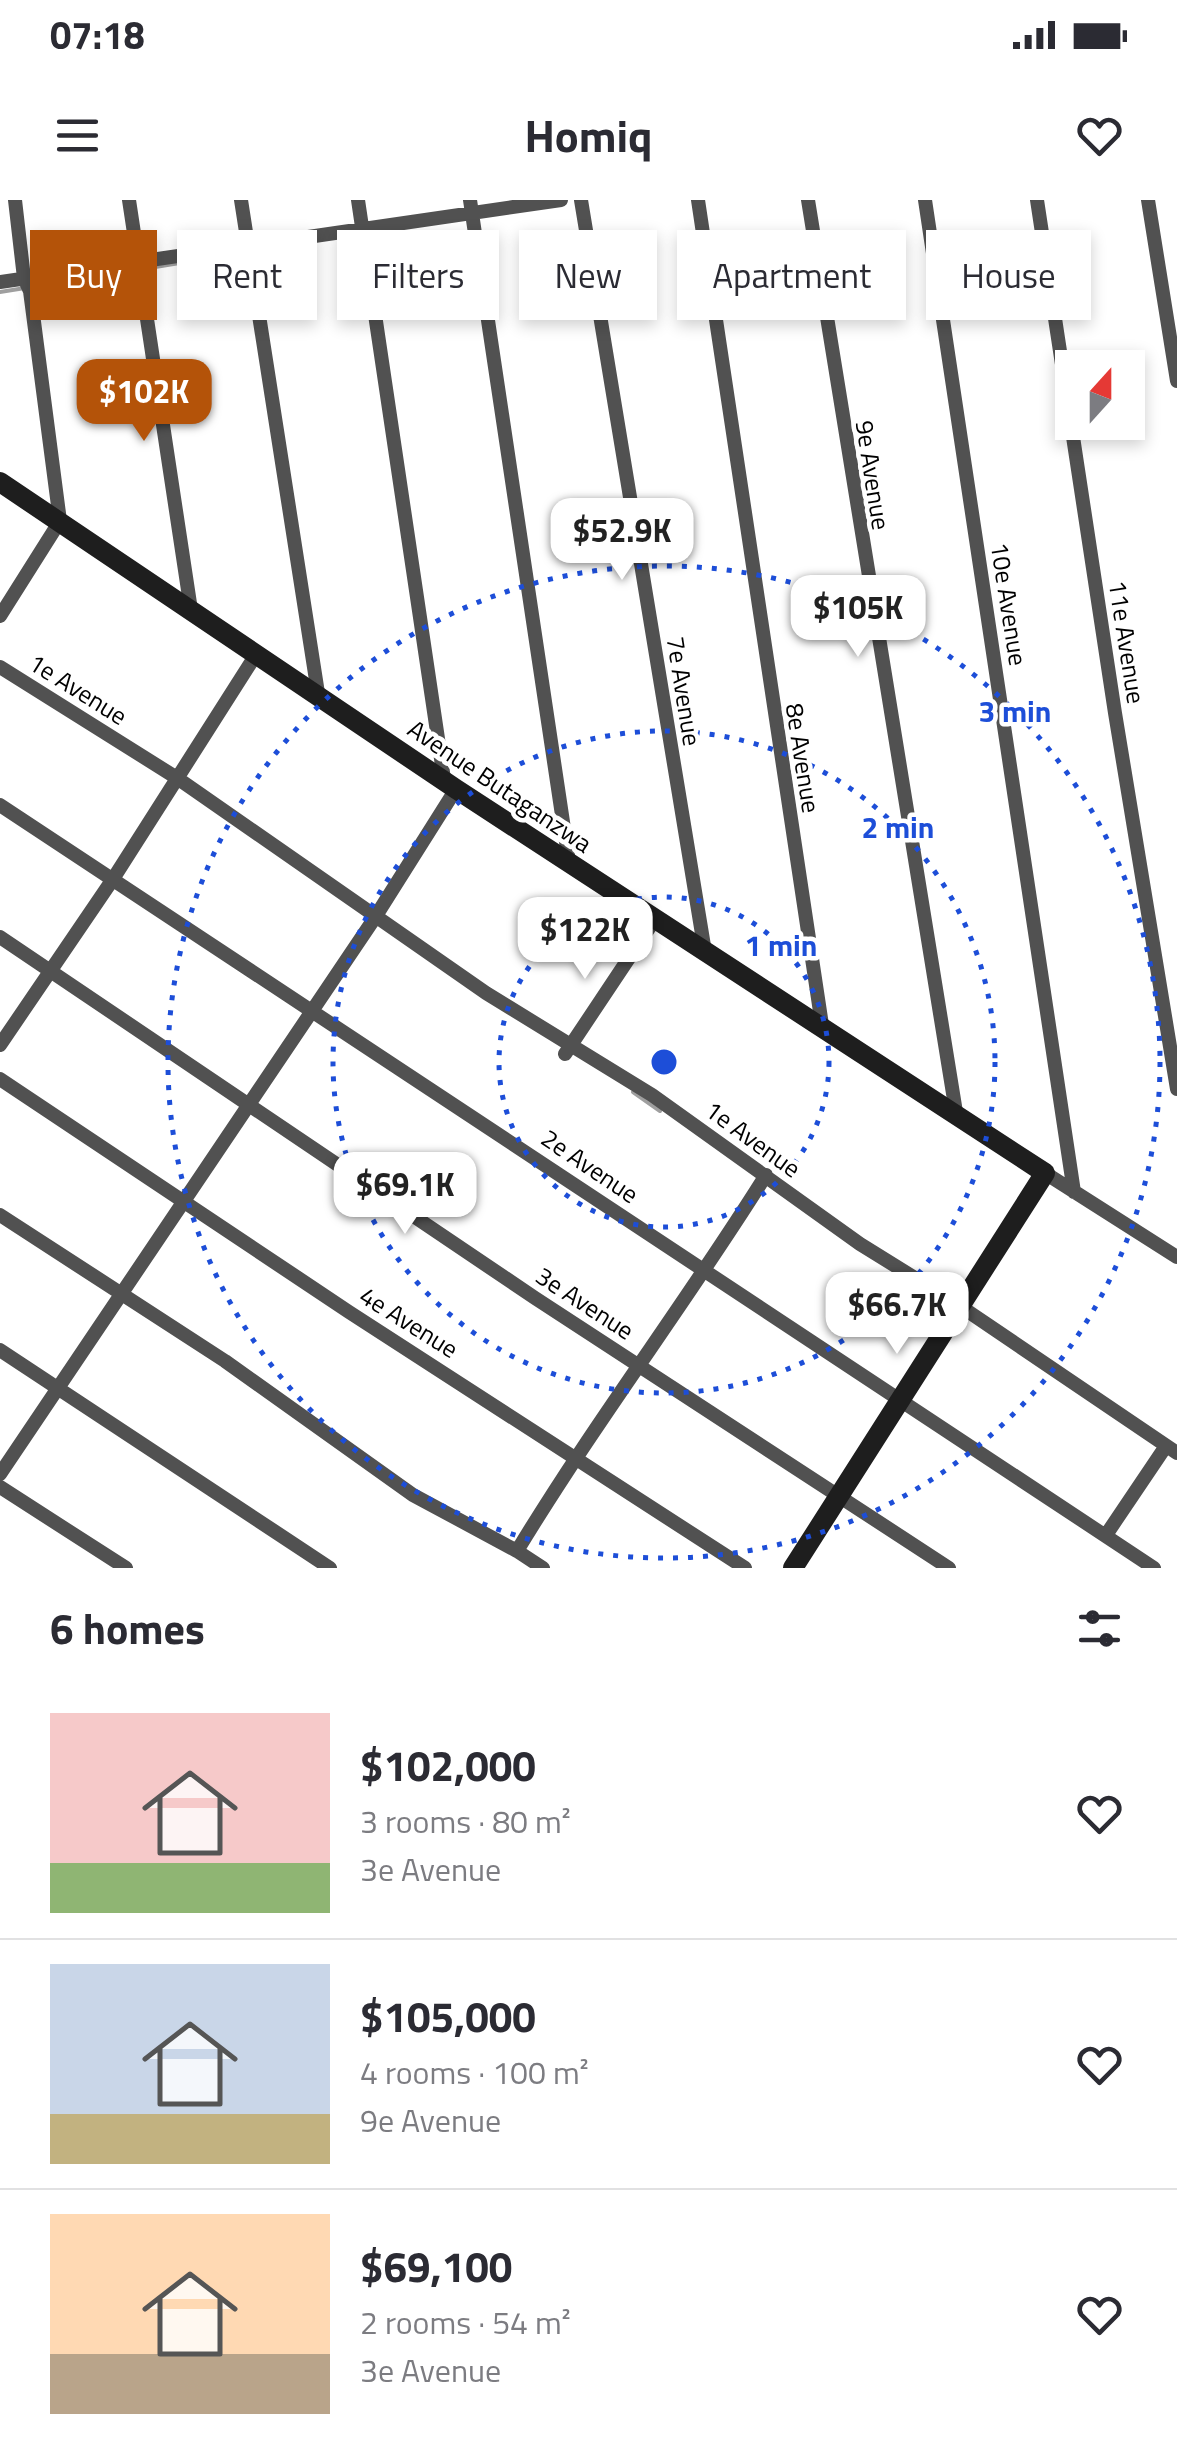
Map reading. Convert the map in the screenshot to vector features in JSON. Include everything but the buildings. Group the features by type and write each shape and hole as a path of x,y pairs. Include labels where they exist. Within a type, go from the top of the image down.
{"street":[{"path":"0,616 60,521 15,200"},
{"path":"129,200 133,230"},
{"path":"241,200 245,230"},
{"path":"358,200 363,230"},
{"path":"379,230 561,200"},
{"name":"8e Avenue","path":"698,200 822,1025"},
{"name":"9e Avenue","path":"808,200 956,1112"},
{"name":"10e Avenue","path":"926,200 1074,1192"},
{"name":"11e Avenue","path":"1037,200 1177,1089"},
{"path":"1148,200 1177,381"},
{"name":"7e Avenue","path":"582,202 704,952"},
{"path":"472,213 569,862"},
{"path":"0,282 30,285"},
{"path":"146,320 191,610"},
{"path":"259,320 318,692"},
{"path":"0,1474 377,915 450,784 377,320"},
{"name":"Avenue Butaganzwa","path":"0,482 704,952 1177,1257"},
{"path":"0,1045 257,653"},
{"name":"1e Avenue","path":"0,667 177,778 568,1050 652,1095 860,1244 960,1306 1171,1450"},
{"name":"2e Avenue","path":"0,804 1154,1568"},
{"path":"568,1050 656,919"},
{"name":"3e Avenue","path":"0,938 949,1568"},
{"name":"4e Avenue","path":"0,1078 745,1568"},
{"path":"793,1568 1045,1172"},
{"path":"518,1551 574,1457 706,1271 766,1176"},
{"path":"0,1215 256,1382 413,1495 542,1568"},
{"path":"0,1350 330,1568"},
{"path":"1106,1535 1171,1450"},
{"path":"0,1487 126,1568"}],"waterway":[{"path":"157,267 177,263"},
{"path":"0,292 25,288"},
{"path":"633,1092 660,1111"}]}
